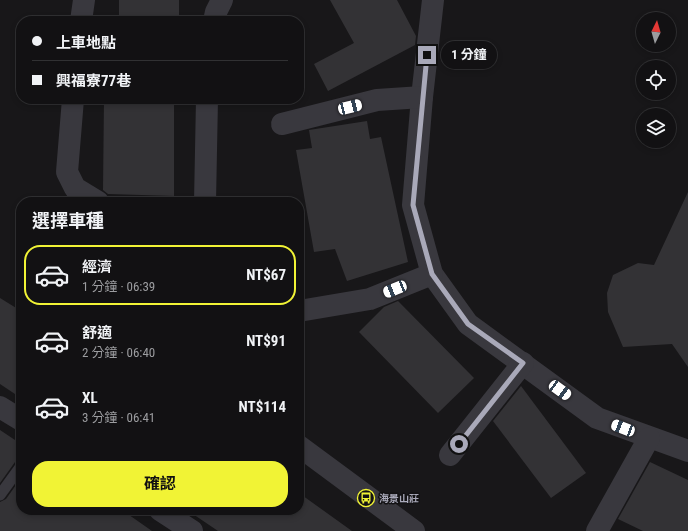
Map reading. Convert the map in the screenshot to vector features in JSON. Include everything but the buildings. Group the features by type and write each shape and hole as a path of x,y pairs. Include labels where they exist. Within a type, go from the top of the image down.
{"street":[{"path":"82,16 84,0"},
{"path":"215,16 222,0"},
{"path":"434,0 422,97 413,205 432,274 468,324 597,418 688,451"},
{"path":"282,124 377,100 422,97"},
{"path":"73,104 67,172 75,188 90,197"},
{"path":"205,197 207,104"},
{"path":"304,310 370,299 432,274"},
{"path":"450,455 523,363"},
{"path":"0,407 16,417"},
{"path":"597,531 649,438"},
{"path":"304,450 414,531"},
{"path":"168,515 192,531"}],"lane":[{"path":"0,495 16,473"}],"place":[{"name":"海景山莊","path":"366,498"}],"route":[{"path":"427,55 413,205 432,274 468,324 523,363 459,444"}]}
